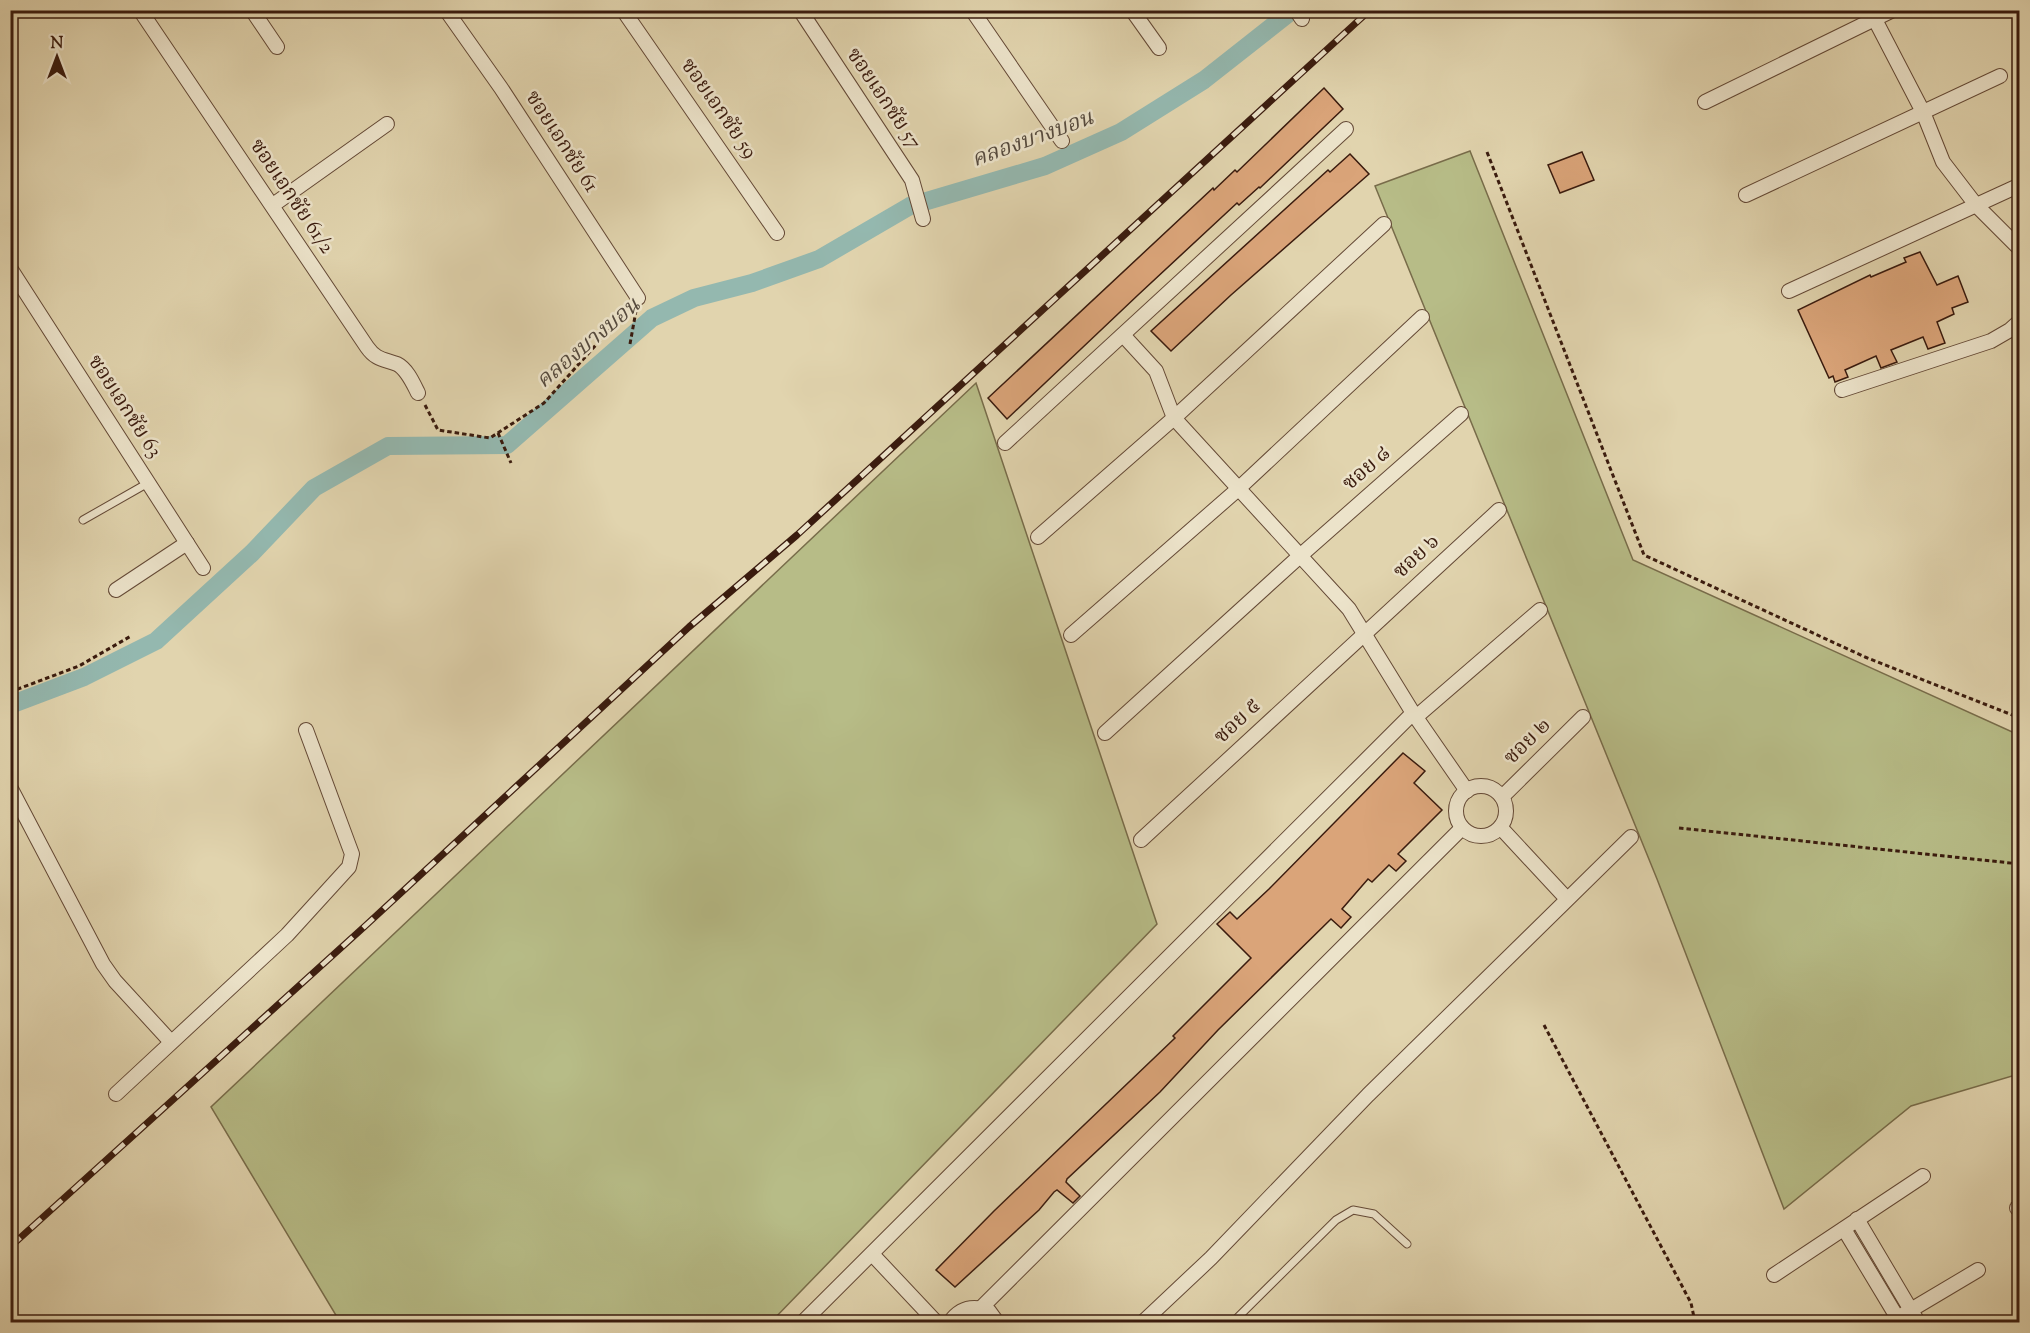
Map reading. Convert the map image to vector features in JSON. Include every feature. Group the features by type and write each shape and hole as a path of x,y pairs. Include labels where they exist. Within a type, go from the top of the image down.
{"street":[{"name":"ซอยเอกชัย 61/2","path":"140,10 373,355 405,370 418,393"},
{"path":"252,10 277,47"},
{"name":"ซอยเอกชัย 61","path":"446,10 501,88 638,298"},
{"name":"ซอยเอกชัย 59","path":"623,10 777,233"},
{"name":"ซอยเอกชัย 57","path":"800,10 912,180 923,219"},
{"path":"972,10 1062,141"},
{"path":"1132,10 1159,48"},
{"path":"1705,102 1872,15 1893,10"},
{"path":"1872,15 1923,112 1943,162 1976,206 2019,249"},
{"path":"1746,195 2000,76"},
{"path":"273,205 387,124"},
{"path":"1005,443 1346,129"},
{"path":"1789,291 2019,185"},
{"path":"1038,537 1174,418 1384,224"},
{"name":"ซอยเอกชัย 63","path":"10,268 203,568"},
{"path":"1071,635 1236,490 1422,317"},
{"path":"1842,390 1991,341 2010,330 2019,321"},
{"path":"1123,335 1156,371 1174,418 1236,490 1349,609 1414,715 1467,791"},
{"name":"ซอย ๘","path":"1105,733 1300,555 1461,414"},
{"name":"ซอย ๖","path":"1364,635 1499,510"},
{"path":"116,590 187,543"},
{"path":"803,1322 1414,715 1540,610"},
{"name":"ซอย ๕","path":"1141,840 1364,635"},
{"name":"ซอย ๒","path":"1502,797 1583,717"},
{"path":"116,1094 287,935 349,867 352,854 306,730"},
{"path":"1480,786 1488,787 1502,797 1506,814 1501,828 1483,836 1474,835 1462,828 1456,816 1456,809 1459,800 1467,791 1480,786"},
{"path":"10,787 103,964 115,981 171,1042"},
{"path":"981,1308 1462,828"},
{"path":"1501,828 1567,899"},
{"path":"1143,1323 1211,1258 1376,1087 1631,837"},
{"path":"1774,1275 1923,1176"},
{"path":"1857,1220 1918,1323"},
{"path":"1844,1229 1895,1321 1978,1270"},
{"path":"872,1254 936,1323"},
{"path":"950,1323 963,1310 981,1308 989,1311 997,1323"}],"lane":[{"path":"83,520 148,483"},
{"path":"1233,1323 1336,1220 1353,1210 1374,1214 1407,1244"}],"path":[{"path":"1487,152 1644,555 1865,657 2019,718"},
{"path":"630,344 638,298"},
{"path":"418,393 438,430 490,438 544,404 638,298"},
{"path":"498,433 511,463"},
{"path":"10,692 79,666 131,636"},
{"path":"1679,828 2019,864"},
{"path":"1545,1025 1691,1303 1695,1323"}],"green space":[{"path":"1470,151 1633,560 2019,735 2019,1074 1911,1106 1784,1209 1657,879 1375,186"},
{"path":"976,383 1157,924 771,1322 340,1322 211,1107"}],"building":[{"path":"1324,88 1343,109 1260,188 1239,205 1237,203 1007,419 988,398 1213,188 1214,190 1235,170 1237,172"},
{"path":"1582,152 1594,180 1560,193 1548,165"},
{"path":"1350,154 1369,174 1171,351 1151,331 1328,170 1330,172"},
{"path":"1920,252 1937,285 1958,276 1968,302 1952,308 1954,314 1937,322 1945,343 1928,349 1923,337 1891,350 1897,362 1881,368 1876,356 1845,370 1848,377 1835,382 1833,376 1829,378 1798,310 1870,275 1871,277 1906,262 1904,258"},
{"path":"1403,753 1425,771 1414,783 1442,810 1398,854 1406,861 1396,871 1389,865 1372,882 1368,879 1342,909 1351,917 1341,928 1331,919 1218,1030 1160,1092 1067,1179 1066,1182 1080,1196 1073,1203 1057,1190 1054,1192 1039,1210 955,1287 936,1270 994,1211 1175,1038 1173,1036 1251,958 1217,924 1230,912 1237,919"}],"waterway":[{"name":"คลองบางบอน","path":"10,705 84,677 156,641 252,553 314,488 388,446 507,445 652,318 694,298 752,283 819,259 910,206 1045,166 1121,132 1204,80 1293,10"}],"railway":[{"path":"10,1247 364,927 689,627 797,535 1370,10"}]}
